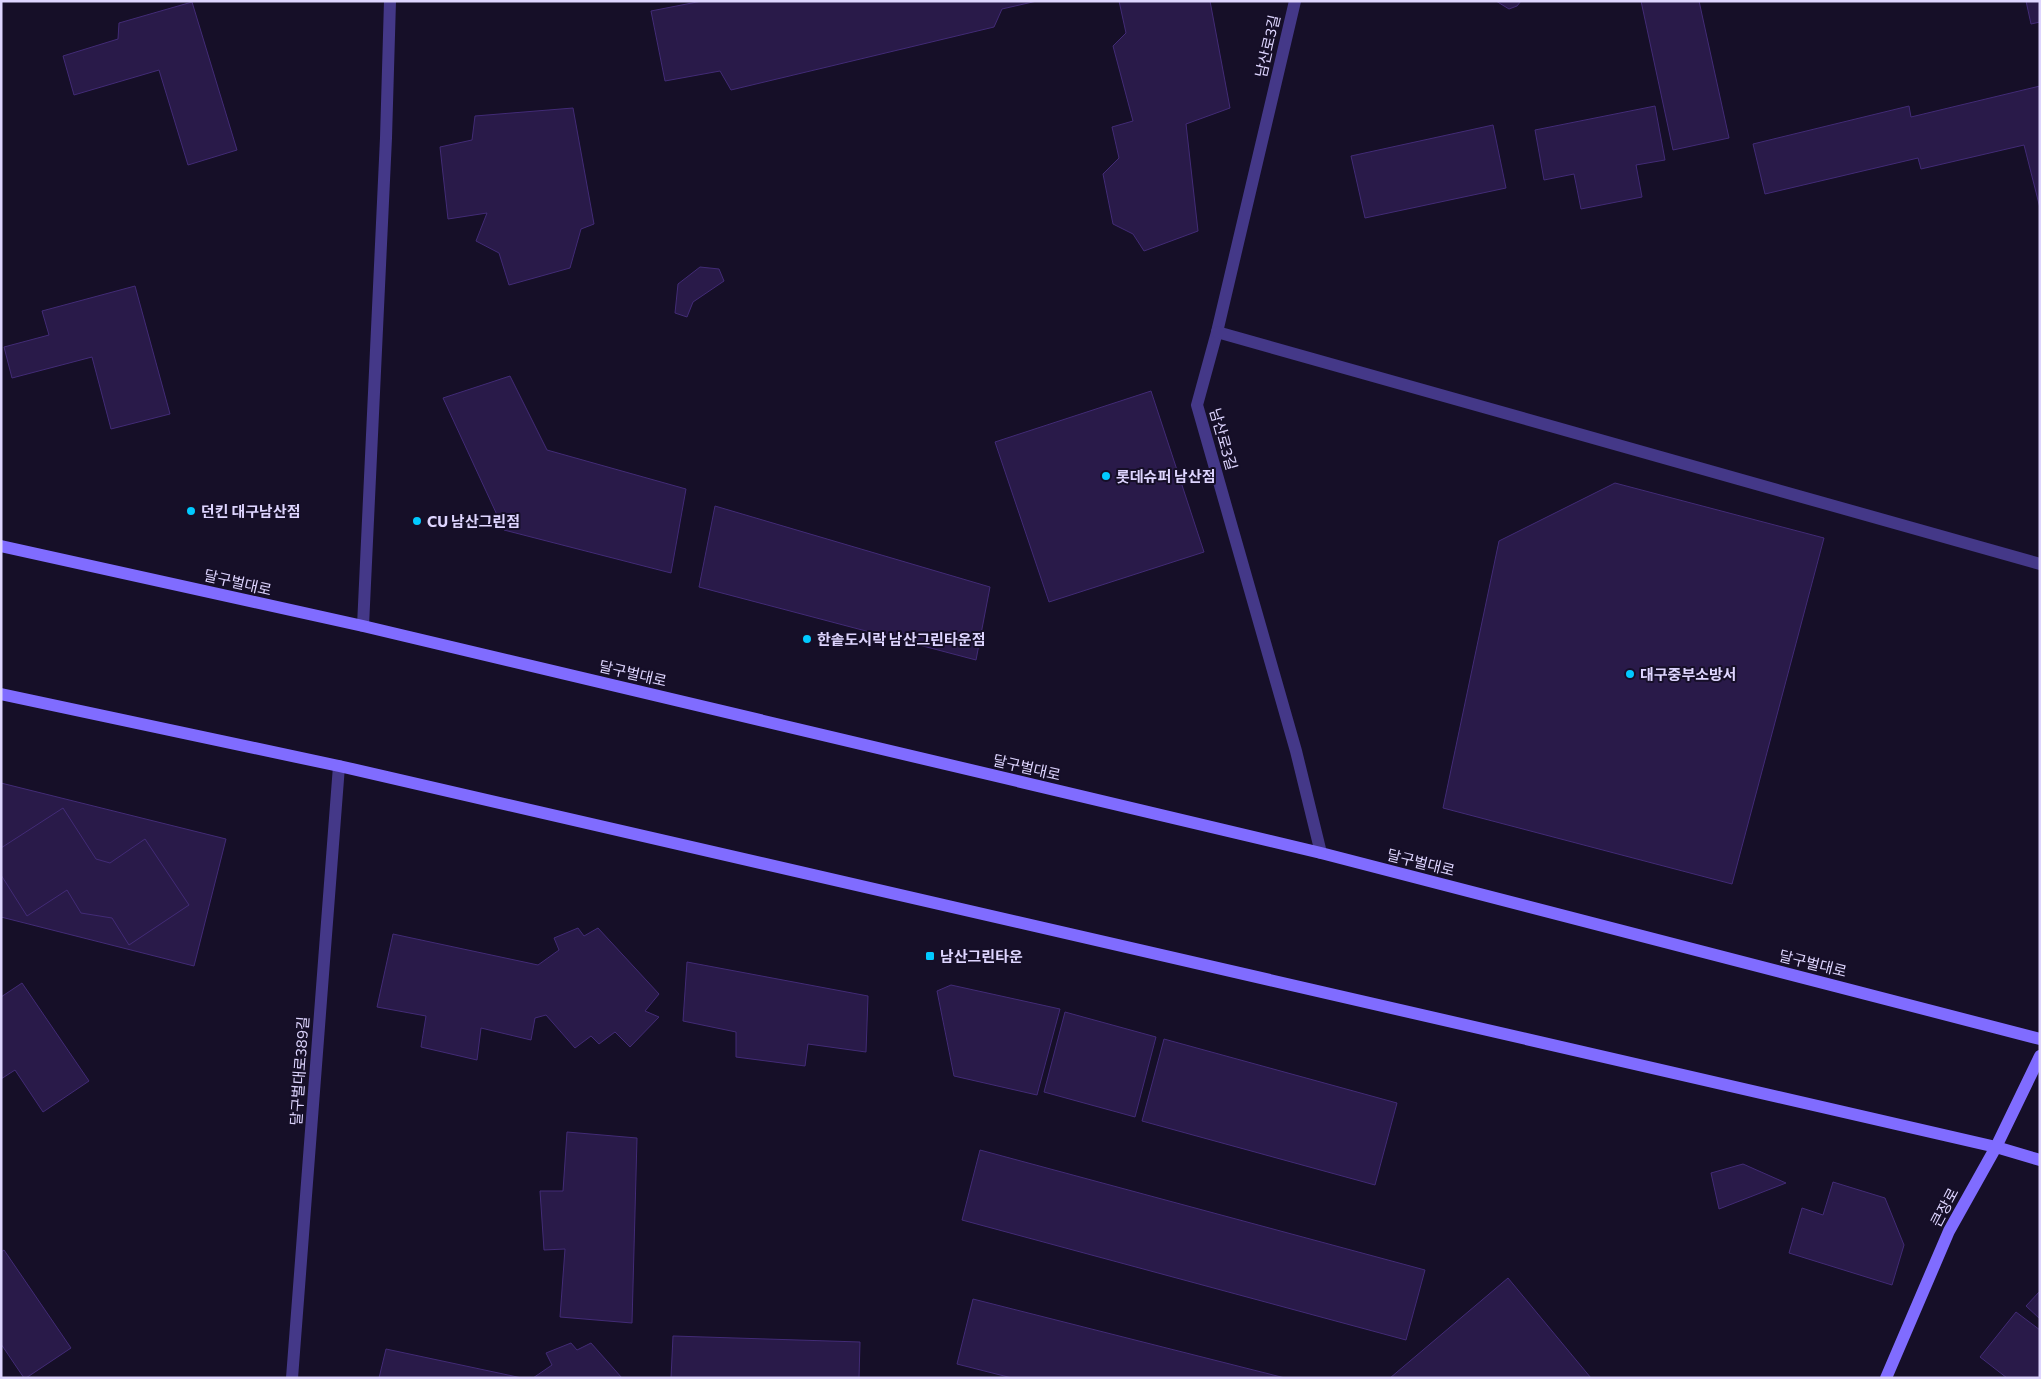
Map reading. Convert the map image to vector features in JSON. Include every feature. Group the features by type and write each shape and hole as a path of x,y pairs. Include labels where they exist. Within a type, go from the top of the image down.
{"main road":[{"name":"달구벌대로","path":"1,546 363,626 1321,853 2040,1039"},
{"path":"1,694 339,766 1996,1147 2040,1160"},
{"name":"큰장로","path":"1886,1378 1949,1230 1996,1147 2040,1056"}],"street":[{"path":"363,626 386,138 390,1"},
{"name":"남산로3길","path":"1294,1 1217,332 1197,404 1296,751 1321,853"},
{"path":"1217,332 2040,564"},
{"name":"달구벌대로389길","path":"292,1378 339,766"}],"building":[{"path":"702,1 1037,1 1002,9 994,27 731,90 720,71 665,81 651,11"},
{"path":"1119,1 1210,1 1230,108 1186,124 1198,231 1144,251 1133,234 1113,224 1103,174 1119,158 1112,127 1133,121 1113,46 1126,33"},
{"path":"1496,1 1521,1 1517,6 1509,9"},
{"path":"1641,1 1699,1 1729,138 1673,150"},
{"path":"2026,1 2040,1 2040,22 2031,24"},
{"path":"192,2 237,150 188,165 159,70 74,95 63,56 118,39 119,23"},
{"path":"2040,86 2040,208 2024,145 1921,169 1918,158 1765,194 1753,144 1909,106 1911,117"},
{"path":"1655,106 1665,160 1636,165 1642,197 1581,209 1574,174 1544,180 1535,130"},
{"path":"573,108 594,224 581,229 570,268 509,285 499,253 476,241 487,213 448,219 440,147 472,140 475,116"},
{"path":"1493,125 1506,188 1365,218 1351,156"},
{"path":"700,267 719,269 724,281 693,302 687,317 675,313 678,284"},
{"path":"135,286 170,414 111,429 92,357 12,378 4,347 49,335 42,311"},
{"path":"510,376 547,450 686,489 671,573 504,530 443,398"},
{"path":"1151,391 1204,552 1049,602 995,442"},
{"name":"대구중부소방서","path":"1615,483 1824,538 1732,884 1443,808 1499,541"},
{"path":"715,506 990,587 976,660 699,587"},
{"path":"1,783 226,839 194,966 1,917"},
{"path":"63,808 96,859 110,863 145,839 189,905 129,945 112,918 81,913 67,890 27,916 1,875 1,848"},
{"path":"578,928 584,936 598,928 659,994 645,1011 659,1017 630,1047 615,1032 599,1044 591,1036 575,1048 546,1015 535,1018 531,1040 481,1028 477,1060 421,1047 426,1016 377,1007 393,934 538,965 559,950 554,938"},
{"path":"687,962 868,996 866,1052 808,1044 805,1066 736,1057 736,1032 683,1021"},
{"path":"22,983 89,1081 43,1112 15,1070 1,1079 1,997"},
{"path":"951,985 1060,1009 1037,1095 954,1076 937,991"},
{"path":"1065,1012 1156,1037 1135,1117 1044,1092"},
{"path":"1164,1039 1397,1103 1375,1185 1142,1121"},
{"path":"567,1132 637,1138 632,1323 560,1317 565,1249 544,1250 540,1191 563,1191"},
{"path":"980,1150 1425,1270 1406,1340 962,1220"},
{"path":"1743,1164 1786,1183 1719,1209 1711,1173"},
{"path":"1833,1182 1885,1198 1904,1245 1892,1285 1789,1253 1802,1208 1823,1215"},
{"path":"4,1250 71,1348 26,1378 24,1378 1,1344 1,1252"},
{"path":"1508,1278 1591,1378 1390,1378"},
{"path":"2040,1291 2040,1319 2026,1306"},
{"path":"973,1299 1285,1378 1012,1378 957,1364"},
{"path":"2016,1312 2040,1330 2040,1378 2007,1378 1980,1357"},
{"path":"673,1336 860,1342 859,1378 671,1378"},
{"path":"571,1343 577,1350 591,1343 622,1378 533,1378 552,1365 546,1353"},
{"path":"386,1349 522,1378 379,1378"}],"place":[{"name":"롯데슈퍼 남산점","path":"1106,476"},
{"name":"던킨 대구남산점","path":"191,511"},
{"name":"CU 남산그린점","path":"417,521"},
{"name":"한솥도시락 남산그린타운점","path":"807,639"},
{"name":"대구중부소방서","path":"1630,674"},
{"name":"남산그린타운","path":"930,956"}]}
